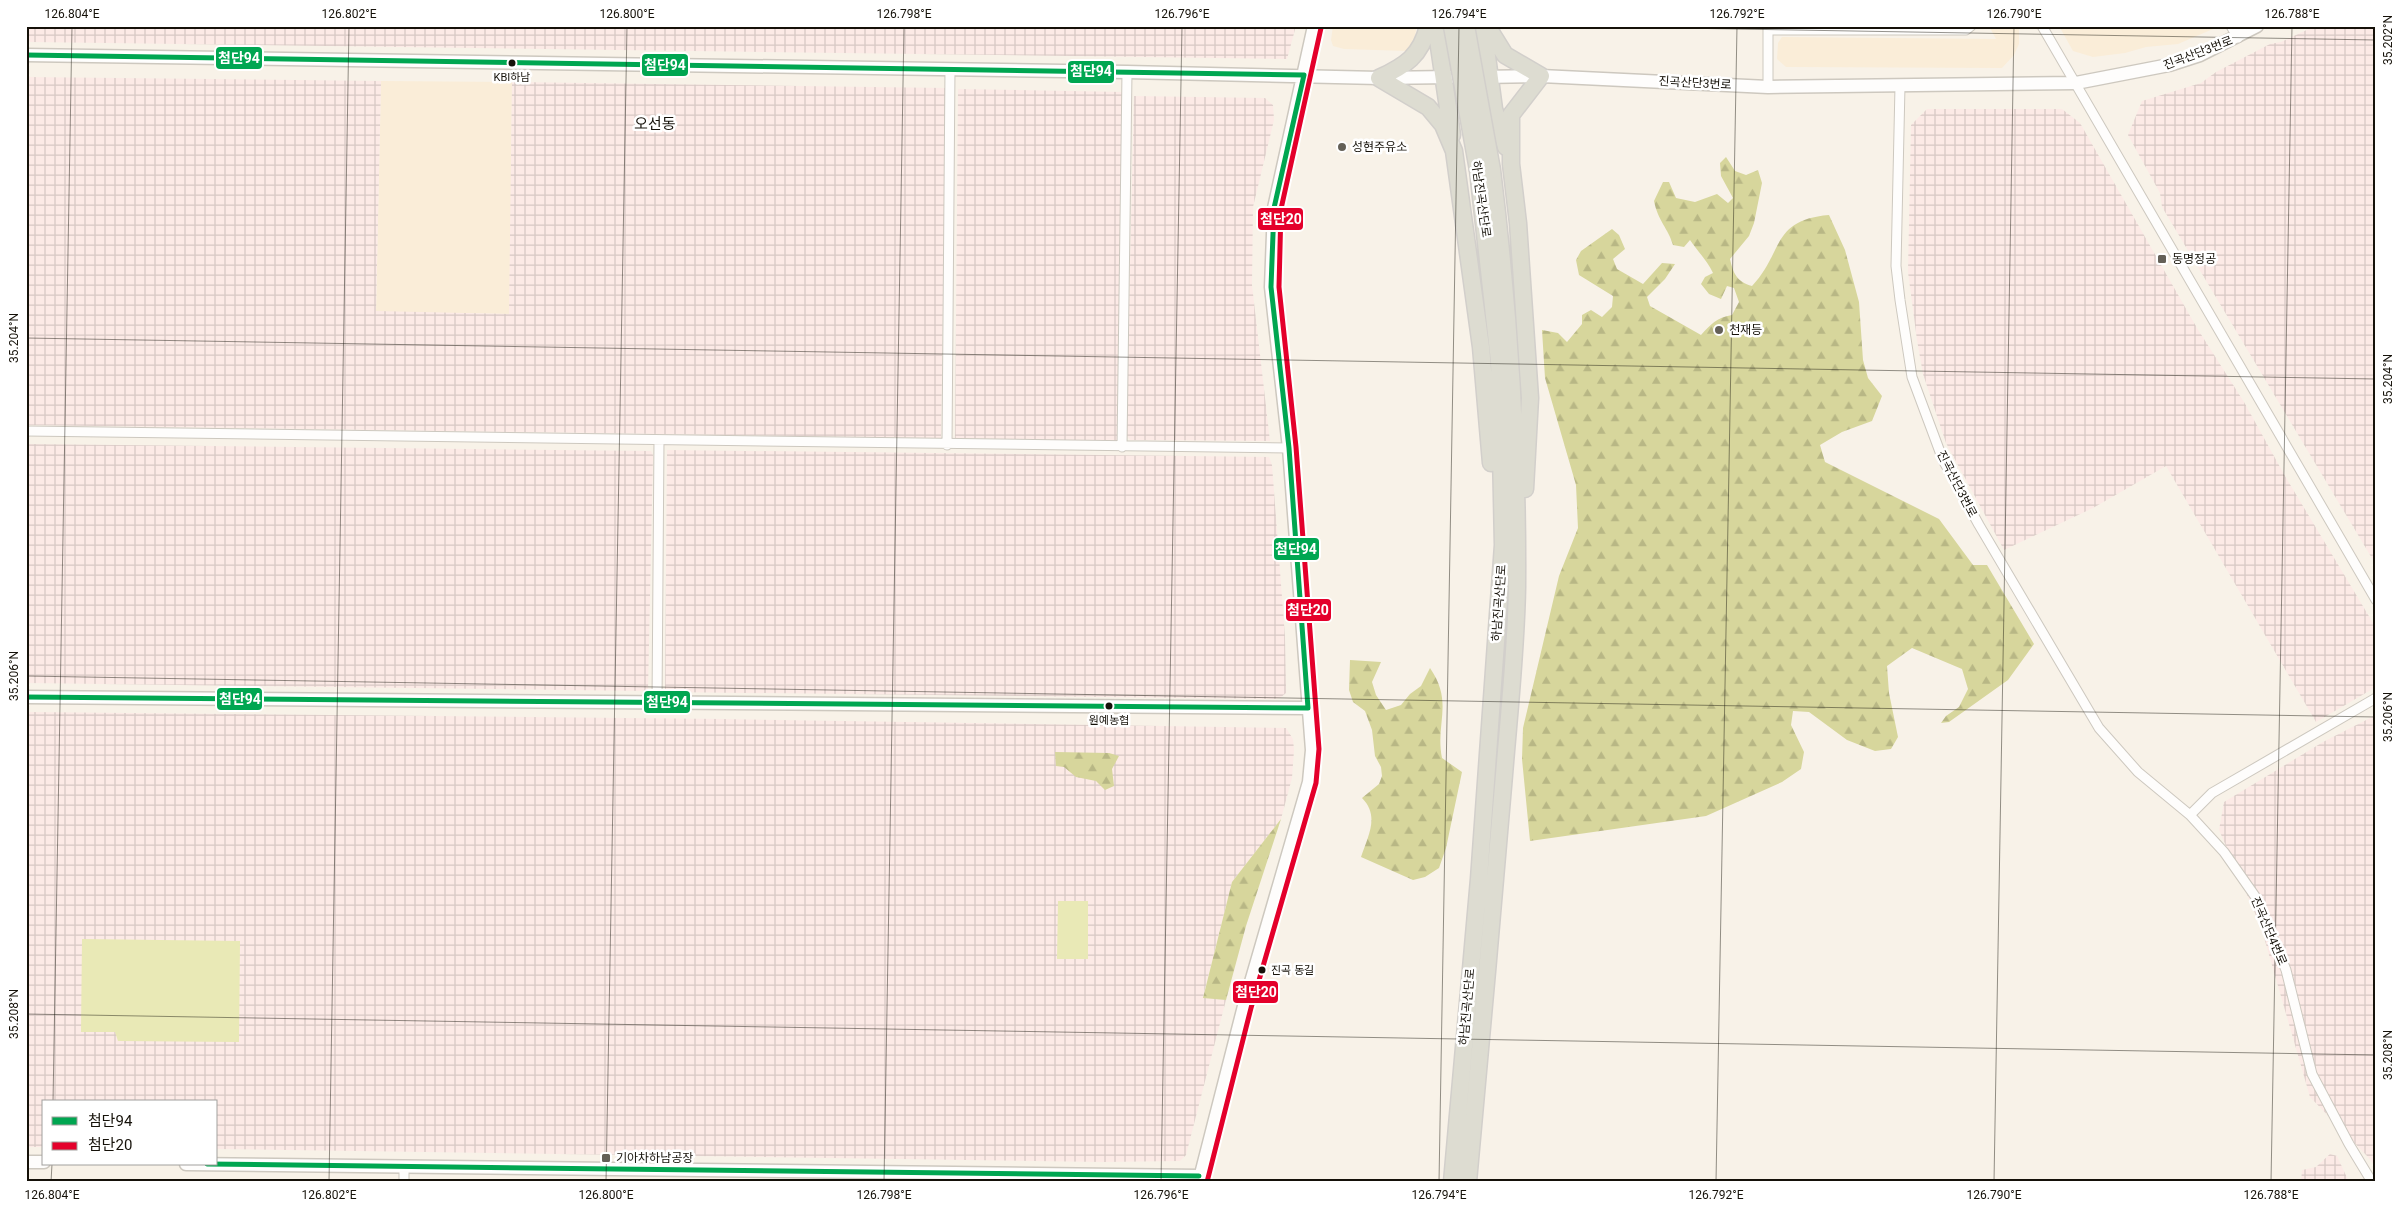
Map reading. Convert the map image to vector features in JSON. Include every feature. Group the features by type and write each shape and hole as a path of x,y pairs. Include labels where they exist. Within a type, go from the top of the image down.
{"highway":[{"path":"1379,78 1404,67 1417,52 1428,26"},
{"path":"1436,26 1441,76 1454,151 1481,346 1491,460 1492,546 1500,591"},
{"name":"하남진곡산단로","path":"1452,26 1502,244 1515,450 1517,588 1496,871 1465,1116"},
{"name":"하남진곡산단로","path":"1460,1177 1503,545 1499,360 1485,170 1466,26"},
{"path":"1483,26 1494,109 1511,164"},
{"path":"1487,26 1506,55 1541,76 1511,115 1511,164 1518,223 1530,398 1521,563 1517,588"},
{"path":"1379,78 1428,107 1443,125 1454,151"}],"street":[{"path":"218,1164 1199,1179 1244,1006 1309,782 1312,750 1289,448 1271,287 1271,245 1274,208 1314,26"},
{"path":"1768,87 1768,28 1966,30 1971,26"},
{"path":"2042,26 2376,600"},
{"path":"2231,26 2238,38"},
{"name":"진곡산단3번로","path":"26,55 1304,75 1379,78 1541,76 1768,87 1900,86 2076,82 2169,65 2238,38 2258,26"},
{"path":"947,444 950,69"},
{"path":"1122,447 1127,72"},
{"name":"진곡산단3번로","path":"1900,86 1896,266 1905,342 1912,377 1924,414 1943,460 1979,525 2099,728 2138,772 2190,816"},
{"path":"26,431 1289,448"},
{"path":"657,703 659,440"},
{"path":"26,697 1308,708"},
{"path":"2190,816 2212,792 2376,698"},
{"name":"진곡산단4번로","path":"2190,816 2240,873 2266,918 2286,970 2312,1074 2349,1144 2372,1182"},
{"path":"26,1162 42,1162"},
{"path":"404,1167 404,1182"}],"shaded area":[{"path":"26,26 1296,26 1287,59 30,42 26,39"},
{"path":"1333,26 1416,26 1416,31 1413,43 1407,51 1344,49 1333,46 1331,40"},
{"path":"1989,26 2019,26 2019,44 2014,55 2002,68 1786,67 1777,59 1778,43 1782,37 1996,39"},
{"path":"2059,26 2220,26 2178,44 2146,47 2125,53 2093,57 2073,51"},
{"path":"2315,26 2376,26 2376,565 2162,207 2160,193 2128,135 2142,101 2201,83 2216,72 2270,44 2281,42"},
{"path":"27,77 381,81 376,311 509,314 512,82 946,88 941,438 26,425"},
{"path":"381,81 512,82 510,314 376,312"},
{"path":"958,89 1123,92 1117,441 955,438"},
{"path":"1134,96 1265,98 1273,105 1274,120 1253,207 1252,285 1270,441 1130,440 1126,434"},
{"path":"1927,109 2062,109 2080,123 2197,328 2244,402 2285,476 2376,628 2376,687 2316,722 2166,466 2093,508 2004,550 1946,443 1923,374 1917,340 1908,272 1911,125"},
{"path":"26,444 651,451 653,455 648,691 26,683"},
{"path":"667,450 1269,457 1272,465 1285,637 1286,693 1280,698 1274,699 665,692"},
{"path":"26,712 721,719 1286,728 1293,739 1292,778 1281,819 1232,882 1203,997 1226,1000 1186,1155 1180,1161 1103,1162 218,1149 218,1100 42,1100 42,1147 29,1147 26,1145"},
{"path":"2376,715 2376,1168 2368,1157 2310,1097 2261,927 2219,830 2224,802 2323,742"},
{"path":"2330,1154 2337,1156 2349,1182 2301,1182 2302,1170 2316,1167"},
{"path":"26,1179 110,1180 332,1182 26,1182"}],"green space":[{"path":"1726,157 1735,171 1746,175 1758,170 1762,183 1754,223 1749,236 1730,259 1734,273 1739,279 1752,286 1788,231 1797,223 1810,218 1829,215 1845,250 1859,302 1863,360 1868,378 1882,396 1872,421 1842,432 1820,445 1825,462 1939,519 1973,565 1987,565 2034,644 2008,680 1949,722 1941,723 1946,716 1959,707 1968,689 1962,669 1912,648 1887,666 1889,693 1898,737 1891,749 1875,751 1847,740 1809,712 1793,711 1791,725 1804,752 1801,769 1782,782 1706,816 1530,841 1522,759 1523,728 1559,576 1578,528 1576,485 1545,378 1542,330 1558,333 1567,342 1582,324 1582,315 1591,310 1602,317 1612,307 1613,296 1579,275 1576,260 1581,251 1612,229 1619,235 1625,249 1613,259 1617,269 1643,284 1662,263 1675,264 1665,279 1647,297 1650,306 1701,335 1714,322 1732,315 1739,302 1734,288 1727,286 1721,299 1709,294 1701,284 1705,277 1713,273 1711,268 1690,240 1684,247 1673,245 1654,201 1663,182 1669,182 1676,198 1695,202 1717,194 1728,203 1733,198 1721,176 1720,163"},
{"path":"1350,660 1381,662 1372,682 1376,695 1386,710 1401,705 1410,694 1421,686 1430,668 1437,680 1442,703 1440,746 1442,758 1462,772 1446,848 1439,868 1425,877 1413,880 1361,857 1371,826 1370,812 1362,798 1379,784 1382,776 1381,767 1375,756 1372,730 1365,711 1353,702 1349,690"},
{"path":"1055,752 1109,753 1119,756 1112,769 1114,786 1105,790 1096,781 1076,777 1064,767 1056,766"},
{"path":"1281,819 1246,926 1226,1000 1203,998 1232,882"},
{"path":"1058,901 1088,901 1088,959 1057,959"},
{"path":"82,939 240,941 239,1042 118,1041 115,1032 81,1032"}],"transit line":[{"name":"첨단20","path":"1207,1182 1251,1008 1316,783 1319,749 1296,447 1279,287 1281,209 1321,28"},
{"name":"첨단94","path":"26,55 1304,75"},
{"name":"첨단94","path":"1304,75 1274,208 1271,287 1289,448 1308,708"},
{"name":"첨단94","path":"26,697 1308,708"},
{"name":"첨단94","path":"218,1164 1199,1176"}],"place":[{"name":"KBI하남","path":"512,63"},
{"name":"성현주유소","path":"1342,147"},
{"name":"동명정공","path":"2162,259"},
{"name":"천재등","path":"1719,330"},
{"name":"원예농협","path":"1109,706"},
{"name":"진곡 동길","path":"1262,970"},
{"name":"기아차하남공장","path":"606,1158"}],"district":[{"name":"오선동","path":"655,124"}]}
